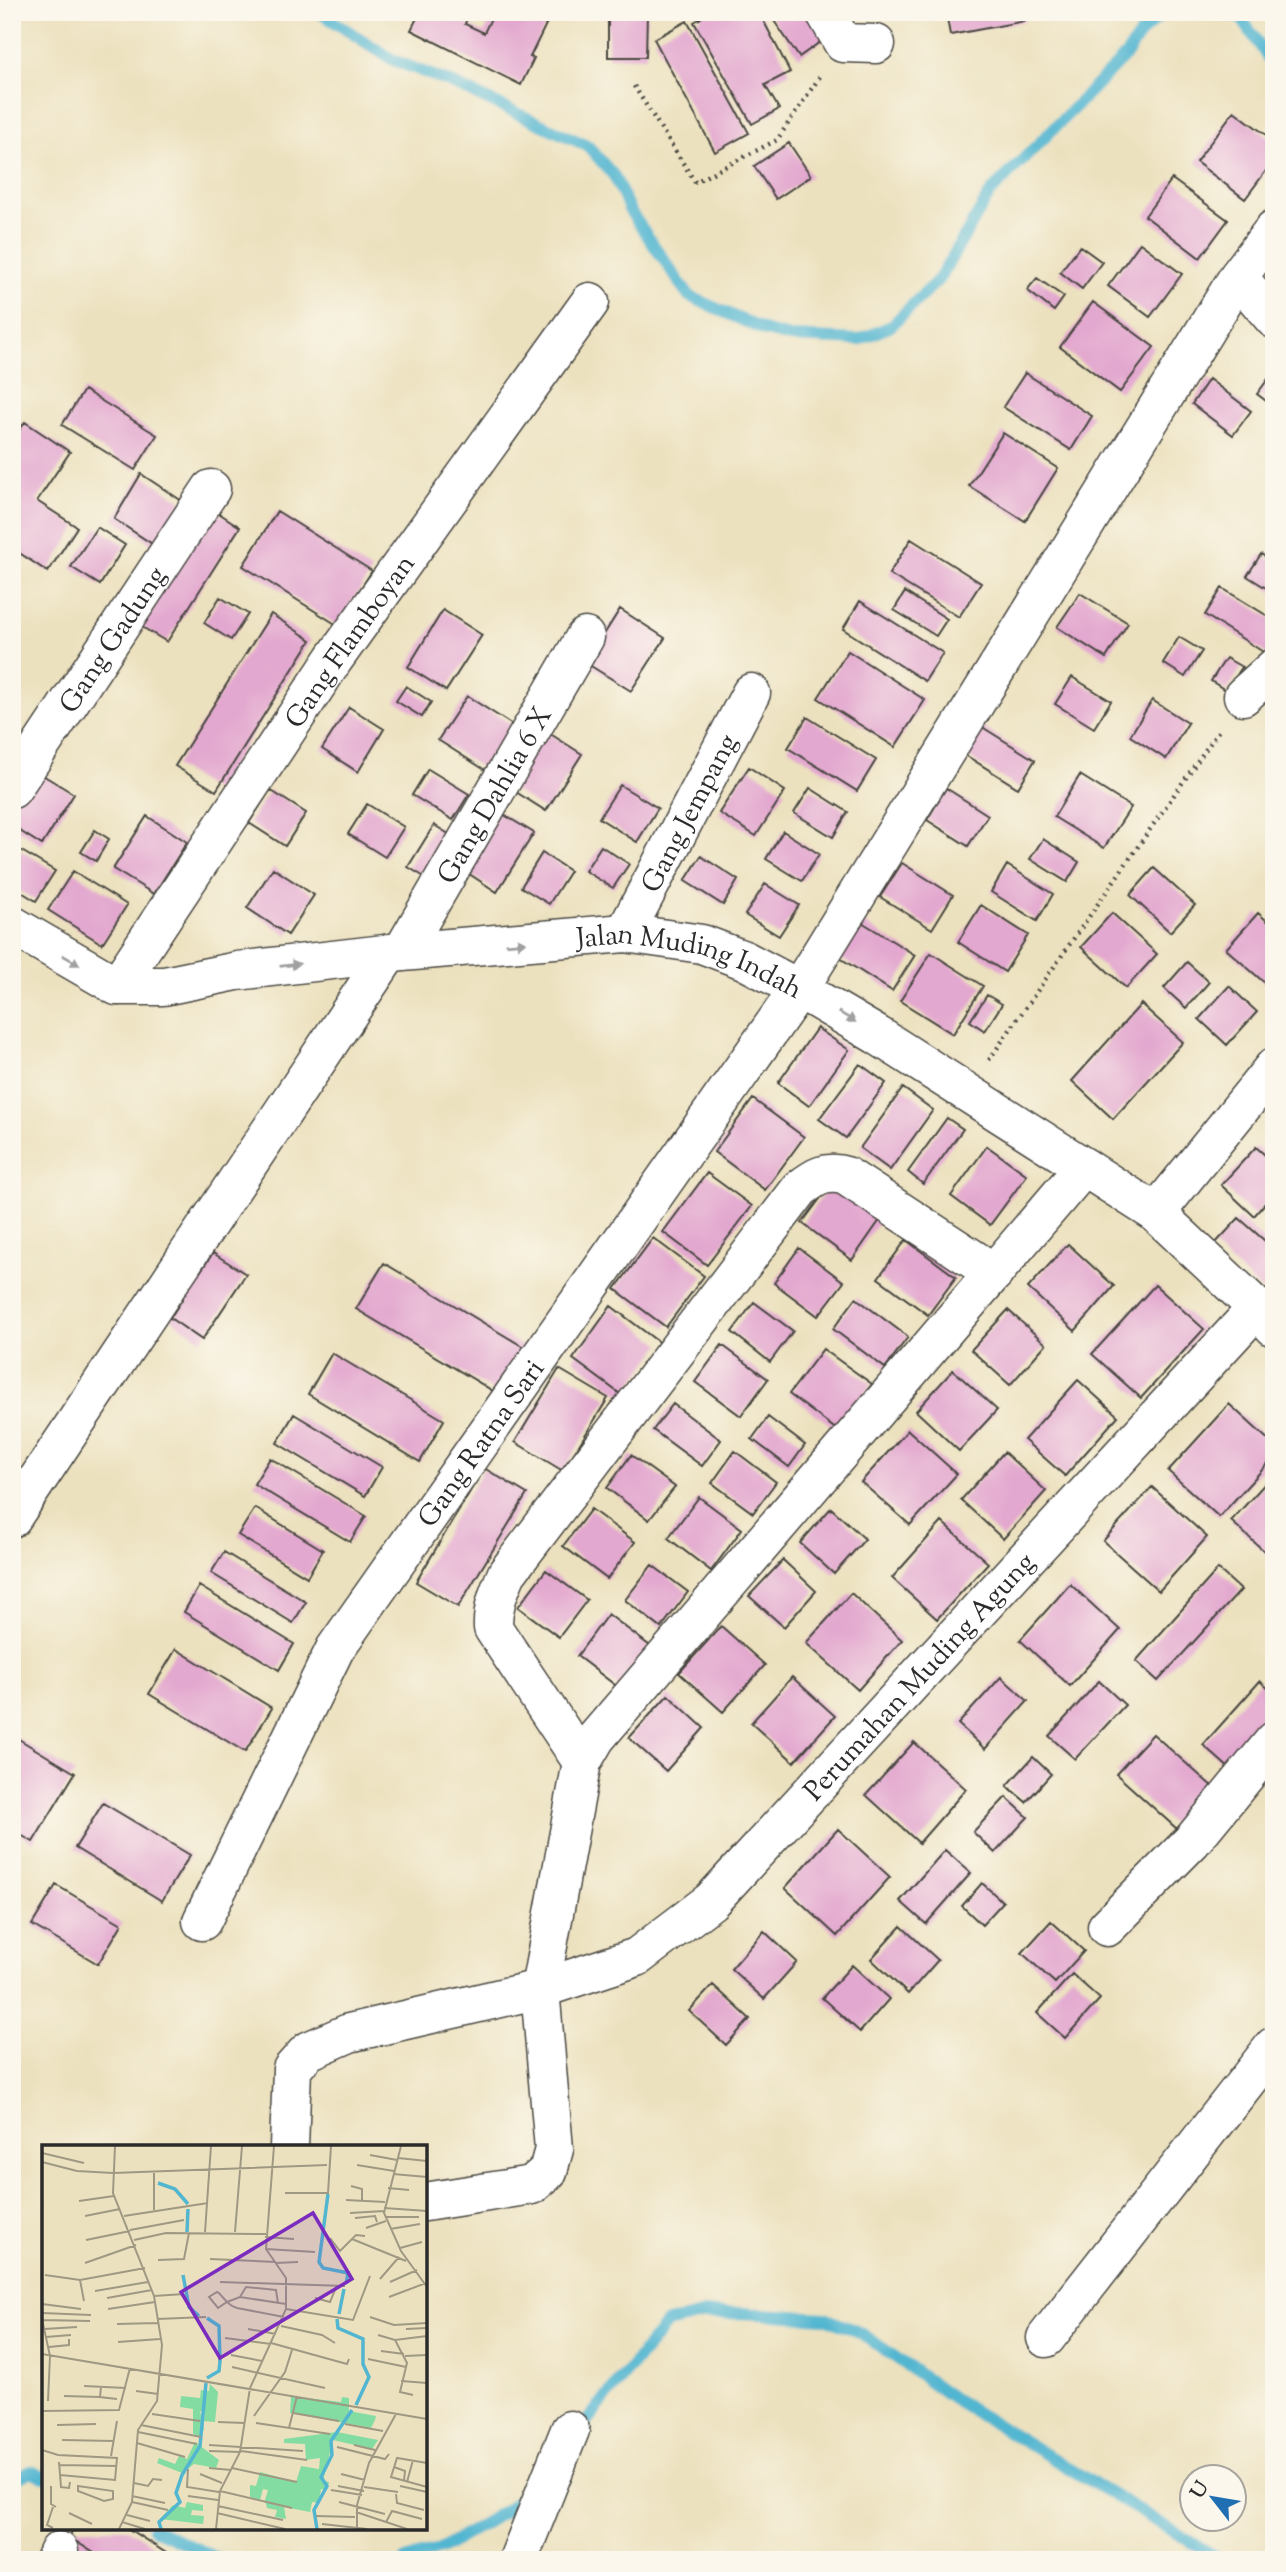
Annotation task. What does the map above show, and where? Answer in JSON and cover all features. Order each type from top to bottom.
[{"type":"street","name":"Gang Ratna Sari","points":[[202,1922],[335,1649],[799,989],[1238,277],[1274,229]]},
{"type":"street","points":[[1238,277],[1274,320]]},
{"type":"street","name":"Gang Flamboyan","points":[[117,986],[334,659],[590,302]]},
{"type":"street","name":"Gang Gadung","points":[[12,789],[211,489]]},
{"type":"street","name":"Gang Dahlia 6 X","points":[[12,1518],[396,953],[585,637]]},
{"type":"street","points":[[1243,696],[1274,668]]},
{"type":"street","name":"Gang Jempang","points":[[625,933],[751,693]]},
{"type":"street","points":[[12,925],[117,986]]},
{"type":"street","name":"Jalan Muding Indah","points":[[117,986],[164,986],[237,971],[396,953],[625,933],[702,944],[744,960],[799,989],[1156,1213],[1266,1317]]},
{"type":"street","points":[[1156,1213],[1274,1067]]},
{"type":"street","points":[[427,2202],[532,2185],[548,2171],[554,2149],[540,1989],[582,1762],[596,1738],[1084,1167]]},
{"type":"street","points":[[582,1762],[493,1628],[492,1615],[498,1593],[507,1573],[800,1189],[814,1177],[831,1172],[846,1176],[994,1273]]},
{"type":"street","name":"Perumahan Muding Agung","points":[[289,2145],[292,2069],[308,2050],[349,2033],[540,1989],[637,1957],[710,1901],[1266,1317]]},
{"type":"street","points":[[1107,1927],[1192,1841],[1274,1741]]},
{"type":"street","points":[[1046,2338],[1274,2046]]},
{"type":"street","points":[[518,2560],[570,2430]]},
{"type":"path","points":[[634,86],[695,182],[777,141],[848,33]]},
{"type":"path","points":[[967,1093],[1243,696]]},
{"type":"building","points":[[420,12],[469,12],[465,24],[484,33],[494,12],[552,12],[530,57],[534,58],[521,85],[411,30]]},
{"type":"building","points":[[608,12],[647,12],[646,57],[608,57]]},
{"type":"building","points":[[700,12],[759,12],[790,72],[765,85],[779,109],[752,124],[694,22],[701,18]]},
{"type":"building","points":[[768,12],[821,12],[834,32],[799,57]]},
{"type":"building","points":[[946,12],[1024,12],[1025,21],[950,35]]},
{"type":"building","points":[[687,21],[749,133],[715,152],[654,39]]},
{"type":"building","points":[[1234,111],[1274,141],[1274,160],[1245,199],[1196,162]]},
{"type":"building","points":[[789,143],[811,176],[776,199],[754,166]]},
{"type":"building","points":[[1172,179],[1228,220],[1200,258],[1145,216]]},
{"type":"building","points":[[1140,243],[1182,274],[1150,317],[1108,286]]},
{"type":"building","points":[[1080,246],[1102,262],[1082,289],[1060,272]]},
{"type":"building","points":[[1037,278],[1064,297],[1054,311],[1027,290]]},
{"type":"building","points":[[1093,302],[1154,347],[1120,392],[1060,347]]},
{"type":"building","points":[[1274,371],[1274,407],[1257,394]]},
{"type":"building","points":[[1025,373],[1092,416],[1071,450],[1003,407]]},
{"type":"building","points":[[1209,379],[1251,411],[1233,435],[1192,404]]},
{"type":"building","points":[[84,390],[157,435],[135,470],[62,425]]},
{"type":"building","points":[[25,422],[70,452],[37,501],[77,527],[48,572],[12,548],[12,441]]},
{"type":"building","points":[[1003,433],[1058,468],[1025,521],[969,486]]},
{"type":"building","points":[[141,474],[182,501],[154,545],[114,519]]},
{"type":"building","points":[[211,508],[240,527],[167,642],[137,624]]},
{"type":"building","points":[[277,511],[372,571],[337,625],[243,566]]},
{"type":"building","points":[[97,527],[125,545],[100,585],[71,567]]},
{"type":"building","points":[[911,539],[981,583],[959,617],[889,574]]},
{"type":"building","points":[[1261,554],[1274,562],[1274,593],[1247,576]]},
{"type":"building","points":[[1222,588],[1274,620],[1274,646],[1268,655],[1205,615]]},
{"type":"building","points":[[905,592],[947,619],[936,636],[894,610]]},
{"type":"building","points":[[1080,593],[1128,623],[1106,658],[1057,627]]},
{"type":"building","points":[[220,597],[248,614],[231,640],[204,623]]},
{"type":"building","points":[[860,601],[943,653],[925,681],[843,629]]},
{"type":"building","points":[[620,609],[665,638],[631,691],[586,663]]},
{"type":"building","points":[[443,610],[482,635],[446,691],[408,667]]},
{"type":"building","points":[[271,614],[311,640],[216,791],[175,766]]},
{"type":"building","points":[[1179,637],[1202,651],[1185,677],[1163,663]]},
{"type":"building","points":[[848,651],[925,700],[895,747],[818,698]]},
{"type":"building","points":[[1226,658],[1242,667],[1227,691],[1211,681]]},
{"type":"building","points":[[1072,677],[1111,701],[1094,728],[1055,704]]},
{"type":"building","points":[[406,686],[431,702],[422,717],[396,701]]},
{"type":"building","points":[[467,696],[514,726],[485,770],[438,740]]},
{"type":"building","points":[[1152,700],[1188,723],[1166,759],[1130,736]]},
{"type":"building","points":[[349,707],[384,729],[358,772],[322,749]]},
{"type":"building","points":[[807,717],[876,760],[857,791],[788,748]]},
{"type":"building","points":[[979,725],[1035,760],[1018,788],[962,753]]},
{"type":"building","points":[[541,728],[582,754],[546,811],[505,785]]},
{"type":"building","points":[[749,767],[785,791],[756,836],[719,813]]},
{"type":"building","points":[[31,768],[74,794],[42,845],[12,826],[12,798]]},
{"type":"building","points":[[428,769],[469,794],[453,820],[412,795]]},
{"type":"building","points":[[1080,775],[1131,807],[1104,848],[1054,817]]},
{"type":"building","points":[[620,785],[658,808],[637,842],[599,818]]},
{"type":"building","points":[[810,788],[848,812],[833,837],[794,813]]},
{"type":"building","points":[[946,788],[988,815],[968,846],[927,820]]},
{"type":"building","points":[[270,790],[306,813],[285,846],[249,823]]},
{"type":"building","points":[[367,804],[404,827],[385,857],[348,834]]},
{"type":"building","points":[[496,810],[534,833],[497,892],[460,868]]},
{"type":"building","points":[[147,816],[187,842],[154,894],[113,869]]},
{"type":"building","points":[[434,825],[462,842],[436,884],[408,867]]},
{"type":"building","points":[[95,830],[109,839],[96,861],[81,852]]},
{"type":"building","points":[[783,831],[819,854],[802,881],[766,859]]},
{"type":"building","points":[[1043,839],[1079,862],[1067,882],[1030,859]]},
{"type":"building","points":[[601,846],[629,864],[613,888],[585,871]]},
{"type":"building","points":[[20,850],[55,871],[36,901],[12,886],[12,863]]},
{"type":"building","points":[[542,853],[570,871],[549,904],[521,887]]},
{"type":"building","points":[[701,856],[738,880],[723,905],[685,881]]},
{"type":"building","points":[[902,863],[953,895],[932,929],[880,897]]},
{"type":"building","points":[[1007,865],[1053,894],[1037,921],[991,892]]},
{"type":"building","points":[[273,868],[314,895],[288,935],[247,908]]},
{"type":"building","points":[[1154,868],[1195,905],[1170,932],[1130,895]]},
{"type":"building","points":[[73,871],[127,905],[102,944],[48,910]]},
{"type":"building","points":[[765,884],[799,905],[779,936],[745,915]]},
{"type":"building","points":[[981,905],[1028,935],[1005,972],[958,942]]},
{"type":"building","points":[[1112,913],[1157,954],[1126,988],[1081,947]]},
{"type":"building","points":[[1258,913],[1274,927],[1274,991],[1226,949]]},
{"type":"building","points":[[852,916],[915,955],[892,991],[829,951]]},
{"type":"building","points":[[931,953],[983,986],[953,1034],[900,1001]]},
{"type":"building","points":[[1187,962],[1209,982],[1186,1008],[1164,988]]},
{"type":"building","points":[[1229,986],[1257,1012],[1227,1045],[1199,1019]]},
{"type":"building","points":[[987,995],[1002,1004],[985,1031],[970,1021]]},
{"type":"building","points":[[1141,1004],[1183,1042],[1113,1119],[1072,1081]]},
{"type":"building","points":[[817,1028],[849,1050],[809,1106],[778,1083]]},
{"type":"building","points":[[860,1064],[886,1083],[846,1138],[819,1119]]},
{"type":"building","points":[[903,1088],[933,1110],[890,1170],[860,1148]]},
{"type":"building","points":[[753,1099],[804,1137],[765,1190],[714,1152]]},
{"type":"building","points":[[947,1118],[963,1129],[923,1184],[908,1172]]},
{"type":"building","points":[[987,1146],[1027,1175],[990,1225],[951,1196]]},
{"type":"building","points":[[1256,1147],[1274,1163],[1274,1193],[1254,1216],[1221,1185]]},
{"type":"building","points":[[707,1173],[752,1206],[707,1265],[663,1232]]},
{"type":"building","points":[[831,1184],[880,1220],[852,1260],[802,1223]]},
{"type":"building","points":[[1239,1218],[1274,1249],[1274,1295],[1270,1298],[1213,1246]]},
{"type":"building","points":[[653,1238],[704,1276],[666,1327],[615,1289]]},
{"type":"building","points":[[906,1240],[956,1277],[928,1315],[878,1278]]},
{"type":"building","points":[[1068,1244],[1114,1286],[1075,1331],[1028,1288]]},
{"type":"building","points":[[799,1248],[844,1282],[818,1316],[774,1283]]},
{"type":"building","points":[[213,1253],[246,1274],[202,1340],[170,1318],[183,1298],[178,1294],[195,1268],[200,1272]]},
{"type":"building","points":[[384,1263],[527,1349],[500,1395],[356,1309]]},
{"type":"building","points":[[1155,1285],[1204,1329],[1141,1398],[1092,1354]]},
{"type":"building","points":[[856,1298],[908,1337],[885,1368],[833,1329]]},
{"type":"building","points":[[754,1302],[793,1331],[770,1362],[732,1332]]},
{"type":"building","points":[[611,1306],[661,1344],[623,1396],[573,1359]]},
{"type":"building","points":[[1008,1310],[1046,1344],[1010,1385],[971,1350]]},
{"type":"building","points":[[722,1345],[768,1379],[741,1416],[695,1382]]},
{"type":"building","points":[[823,1349],[872,1384],[837,1430],[789,1394]]},
{"type":"building","points":[[332,1353],[444,1420],[420,1462],[308,1394]]},
{"type":"building","points":[[559,1369],[608,1398],[563,1471],[515,1442]]},
{"type":"building","points":[[953,1370],[997,1410],[959,1451],[916,1411]]},
{"type":"building","points":[[1078,1380],[1118,1416],[1065,1476],[1024,1440]]},
{"type":"building","points":[[673,1404],[721,1440],[702,1466],[653,1430]]},
{"type":"building","points":[[1229,1404],[1274,1445],[1274,1457],[1219,1517],[1168,1471]]},
{"type":"building","points":[[294,1414],[382,1467],[365,1496],[277,1443]]},
{"type":"building","points":[[768,1417],[805,1445],[789,1467],[752,1439]]},
{"type":"building","points":[[908,1430],[957,1474],[910,1525],[861,1482]]},
{"type":"building","points":[[735,1451],[776,1482],[753,1513],[712,1483]]},
{"type":"building","points":[[1004,1452],[1046,1491],[1003,1539],[961,1500]]},
{"type":"building","points":[[631,1455],[675,1487],[649,1520],[607,1488]]},
{"type":"building","points":[[270,1458],[366,1516],[350,1542],[254,1484]]},
{"type":"building","points":[[484,1468],[527,1494],[458,1607],[416,1582]]},
{"type":"building","points":[[1270,1478],[1274,1482],[1274,1560],[1231,1521]]},
{"type":"building","points":[[1152,1487],[1207,1537],[1159,1591],[1103,1541]]},
{"type":"building","points":[[699,1497],[742,1529],[711,1571],[668,1538]]},
{"type":"building","points":[[255,1508],[323,1550],[307,1577],[238,1535]]},
{"type":"building","points":[[831,1508],[865,1539],[834,1574],[800,1543]]},
{"type":"building","points":[[591,1509],[635,1542],[607,1579],[563,1546]]},
{"type":"building","points":[[942,1522],[988,1563],[937,1619],[892,1578]]},
{"type":"building","points":[[224,1552],[306,1602],[293,1623],[211,1573]]},
{"type":"building","points":[[783,1560],[816,1591],[784,1627],[749,1596]]},
{"type":"building","points":[[652,1565],[688,1592],[661,1628],[625,1600]]},
{"type":"building","points":[[1218,1569],[1241,1590],[1158,1681],[1136,1661]]},
{"type":"building","points":[[546,1570],[587,1600],[559,1637],[518,1607]]},
{"type":"building","points":[[1070,1584],[1120,1630],[1070,1686],[1020,1640]]},
{"type":"building","points":[[199,1586],[294,1644],[279,1670],[184,1612]]},
{"type":"building","points":[[851,1593],[902,1640],[858,1690],[806,1643]]},
{"type":"building","points":[[608,1614],[650,1646],[619,1688],[577,1656]]},
{"type":"building","points":[[721,1626],[765,1665],[723,1712],[679,1673]]},
{"type":"building","points":[[176,1649],[272,1708],[245,1752],[149,1694]]},
{"type":"building","points":[[792,1677],[835,1716],[794,1762],[751,1723]]},
{"type":"building","points":[[1001,1677],[1028,1701],[985,1749],[958,1724]]},
{"type":"building","points":[[1099,1681],[1125,1705],[1075,1759],[1049,1736]]},
{"type":"building","points":[[1260,1681],[1274,1694],[1274,1722],[1231,1770],[1203,1745]]},
{"type":"building","points":[[668,1695],[704,1728],[666,1771],[629,1738]]},
{"type":"building","points":[[1153,1734],[1214,1788],[1177,1829],[1116,1774]]},
{"type":"building","points":[[12,1735],[75,1773],[33,1842],[12,1830]]},
{"type":"building","points":[[914,1742],[966,1789],[919,1843],[866,1795]]},
{"type":"building","points":[[1033,1757],[1051,1774],[1026,1802],[1007,1786]]},
{"type":"building","points":[[1006,1797],[1028,1817],[995,1853],[973,1832]]},
{"type":"building","points":[[103,1803],[190,1855],[162,1901],[75,1848]]},
{"type":"building","points":[[838,1829],[890,1877],[837,1936],[785,1888]]},
{"type":"building","points":[[945,1850],[971,1873],[926,1924],[900,1901]]},
{"type":"building","points":[[982,1883],[1003,1902],[982,1925],[962,1906]]},
{"type":"building","points":[[56,1885],[122,1924],[98,1964],[32,1925]]},
{"type":"building","points":[[1051,1921],[1084,1951],[1055,1983],[1022,1953]]},
{"type":"building","points":[[901,1926],[938,1960],[908,1994],[871,1959]]},
{"type":"building","points":[[764,1931],[797,1962],[764,1999],[731,1969]]},
{"type":"building","points":[[852,1965],[889,1999],[860,2032],[822,1998]]},
{"type":"building","points":[[1072,1974],[1100,1999],[1065,2038],[1037,2013]]},
{"type":"building","points":[[713,1985],[750,2019],[726,2045],[689,2011]]},
{"type":"building","points":[[73,2530],[130,2530],[177,2560],[105,2560],[69,2537]]},
{"type":"waterway","points":[[319,12],[393,60],[449,82],[588,146],[614,176],[630,211],[689,296],[766,331],[790,337],[859,340],[891,326],[939,279],[991,192],[1127,54],[1144,30],[1167,12]]},
{"type":"waterway","points":[[1210,12],[1240,16],[1274,67]]},
{"type":"waterway","points":[[577,2433],[667,2323],[705,2314],[743,2313],[825,2318],[861,2333],[957,2401],[1221,2560]]},
{"type":"waterway","points":[[12,2481],[31,2471],[42,2476]]},
{"type":"waterway","points":[[406,2560],[443,2548],[509,2508],[534,2485]]},
{"type":"waterway","points":[[157,2530],[220,2560]]}]
